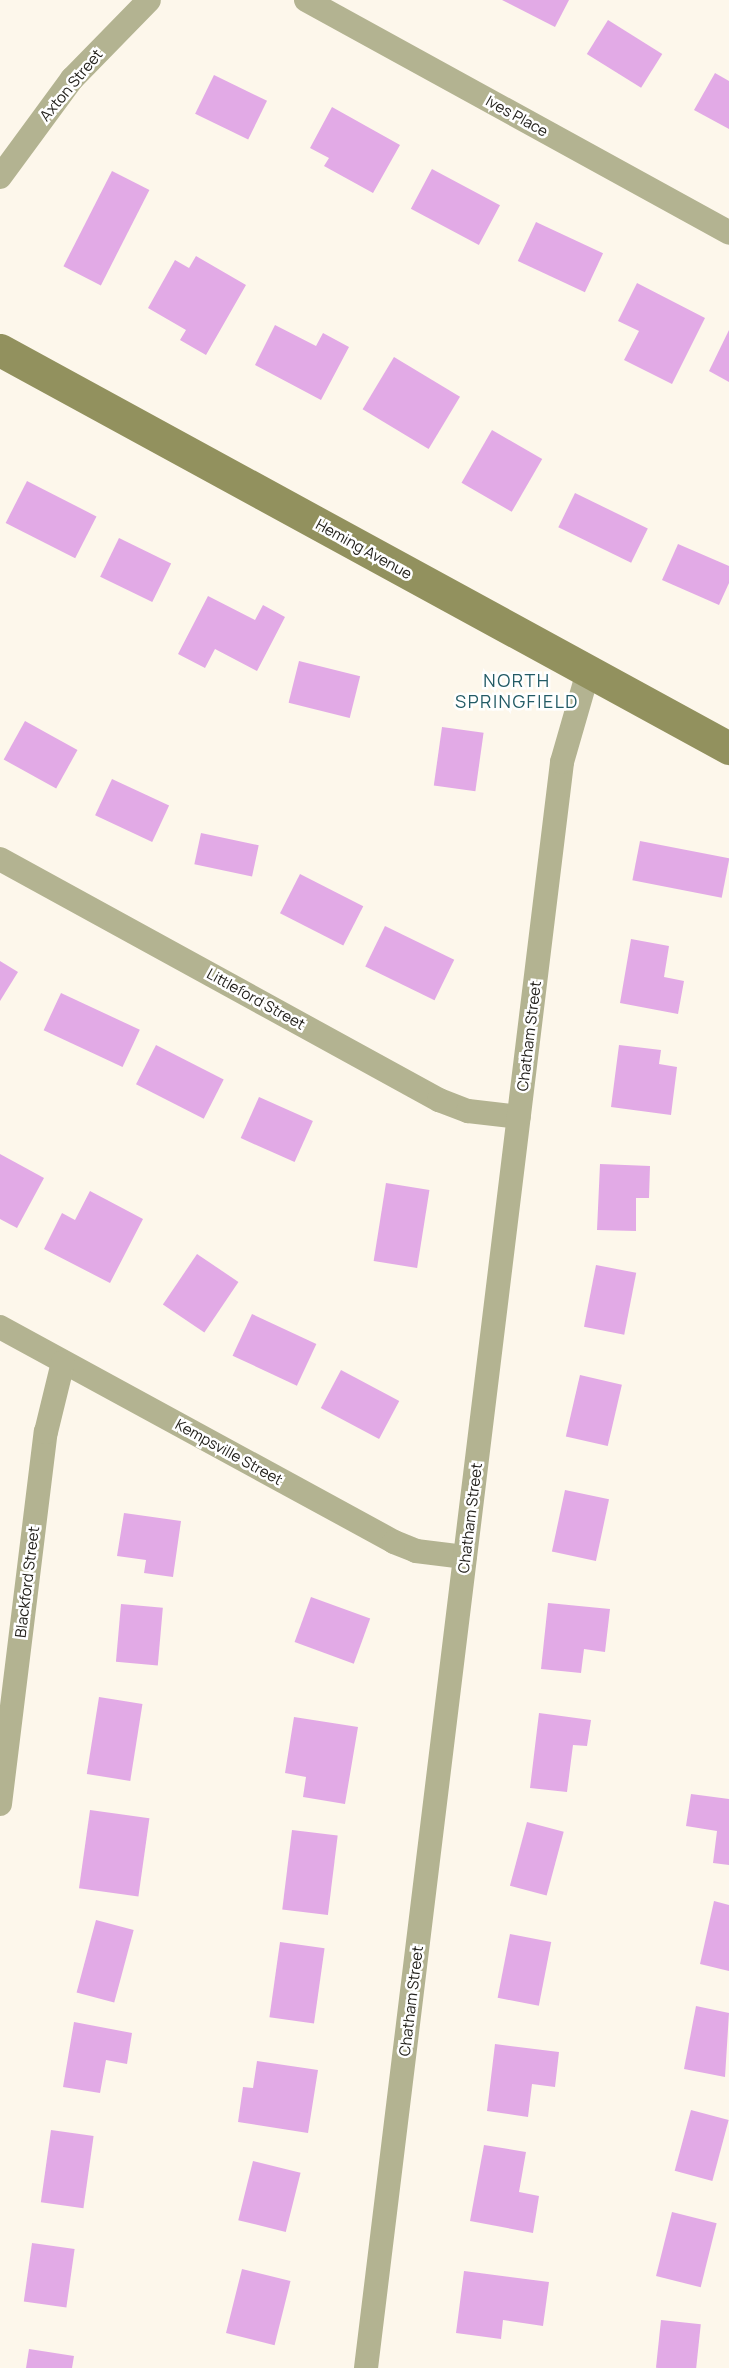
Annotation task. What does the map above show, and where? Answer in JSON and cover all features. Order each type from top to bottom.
[{"type":"street","name":"Axton Street","points":[[0,177],[72,79],[149,0]]},
{"type":"street","name":"Ives Place","points":[[306,0],[729,233]]},
{"type":"street","name":"Heming Avenue","points":[[0,350],[729,748]]},
{"type":"street","name":"Chatham Street","points":[[366,2368],[562,762],[588,672]]},
{"type":"street","name":"Littleford Street","points":[[0,859],[439,1100],[468,1111],[519,1117]]},
{"type":"street","name":"Kempsville Street","points":[[0,1328],[394,1542],[417,1551],[465,1557]]},
{"type":"street","name":"Blackford Street","points":[[0,1804],[46,1432],[63,1362]]},
{"type":"building","points":[[502,0],[569,0],[555,27]]},
{"type":"building","points":[[608,20],[662,54],[641,88],[587,54]]},
{"type":"building","points":[[715,73],[729,81],[729,129],[694,110]]},
{"type":"building","points":[[214,75],[267,101],[248,140],[195,114]]},
{"type":"building","points":[[332,107],[400,145],[373,193],[324,166],[329,158],[310,148]]},
{"type":"building","points":[[432,169],[500,205],[479,245],[411,209]]},
{"type":"building","points":[[112,171],[149,190],[101,285],[63,266]]},
{"type":"building","points":[[536,222],[603,253],[585,292],[518,261]]},
{"type":"building","points":[[196,256],[246,285],[206,355],[180,340],[186,330],[148,308],[175,260],[189,268]]},
{"type":"building","points":[[637,283],[705,318],[672,384],[624,360],[639,331],[618,321]]},
{"type":"building","points":[[275,325],[316,346],[323,333],[349,347],[321,400],[255,365]]},
{"type":"building","points":[[729,330],[729,382],[709,371]]},
{"type":"building","points":[[394,357],[460,397],[429,449],[363,409]]},
{"type":"building","points":[[492,430],[542,459],[512,512],[462,483]]},
{"type":"building","points":[[27,481],[96,516],[75,558],[6,523]]},
{"type":"building","points":[[575,493],[648,529],[631,563],[558,527]]},
{"type":"building","points":[[119,538],[171,563],[152,602],[100,577]]},
{"type":"building","points":[[678,544],[729,566],[729,583],[719,605],[662,580]]},
{"type":"building","points":[[208,596],[255,620],[263,605],[285,617],[257,671],[215,649],[205,668],[178,654]]},
{"type":"building","points":[[299,661],[360,676],[350,718],[289,703]]},
{"type":"building","points":[[25,721],[77,750],[56,789],[4,759]]},
{"type":"building","points":[[442,727],[484,733],[475,791],[434,785]]},
{"type":"building","points":[[112,779],[169,806],[152,842],[95,815]]},
{"type":"building","points":[[201,833],[259,845],[252,877],[194,864]]},
{"type":"building","points":[[640,841],[729,858],[722,898],[632,880]]},
{"type":"building","points":[[300,874],[363,906],[343,945],[280,913]]},
{"type":"building","points":[[385,926],[454,960],[434,1000],[365,966]]},
{"type":"building","points":[[631,939],[669,946],[664,977],[684,981],[678,1014],[620,1003]]},
{"type":"building","points":[[0,961],[18,972],[0,1001]]},
{"type":"building","points":[[61,993],[140,1030],[123,1067],[44,1030]]},
{"type":"building","points":[[156,1045],[224,1080],[204,1119],[136,1084]]},
{"type":"building","points":[[619,1045],[661,1050],[659,1064],[677,1067],[671,1115],[611,1107]]},
{"type":"building","points":[[259,1097],[313,1121],[295,1162],[241,1138]]},
{"type":"building","points":[[0,1154],[44,1178],[17,1228],[0,1219]]},
{"type":"building","points":[[600,1164],[650,1166],[649,1198],[636,1198],[636,1231],[597,1230]]},
{"type":"building","points":[[386,1183],[429,1190],[417,1268],[374,1261]]},
{"type":"building","points":[[90,1191],[143,1219],[110,1283],[44,1249],[62,1213],[75,1220]]},
{"type":"building","points":[[197,1254],[238,1282],[204,1333],[163,1305]]},
{"type":"building","points":[[596,1265],[636,1273],[624,1335],[584,1327]]},
{"type":"building","points":[[252,1314],[316,1344],[297,1386],[233,1356]]},
{"type":"building","points":[[341,1370],[399,1401],[379,1439],[321,1408]]},
{"type":"building","points":[[580,1375],[622,1385],[608,1446],[566,1436]]},
{"type":"building","points":[[565,1490],[609,1499],[596,1561],[552,1552]]},
{"type":"building","points":[[124,1513],[181,1521],[173,1577],[144,1573],[146,1560],[117,1556]]},
{"type":"building","points":[[311,1597],[370,1619],[354,1664],[295,1642]]},
{"type":"building","points":[[548,1603],[610,1609],[605,1652],[584,1649],[581,1673],[541,1669]]},
{"type":"building","points":[[121,1604],[163,1608],[158,1665],[116,1662]]},
{"type":"building","points":[[99,1697],[142,1704],[130,1781],[87,1774]]},
{"type":"building","points":[[539,1713],[591,1720],[587,1746],[573,1745],[567,1792],[530,1788]]},
{"type":"building","points":[[294,1717],[358,1727],[345,1804],[303,1797],[306,1777],[285,1773]]},
{"type":"building","points":[[691,1794],[729,1799],[729,1865],[713,1863],[717,1831],[686,1826]]},
{"type":"building","points":[[90,1810],[149,1818],[138,1897],[79,1888]]},
{"type":"building","points":[[527,1822],[564,1832],[547,1896],[510,1886]]},
{"type":"building","points":[[292,1830],[338,1836],[328,1915],[282,1909]]},
{"type":"building","points":[[714,1901],[729,1905],[729,1971],[700,1964]]},
{"type":"building","points":[[96,1920],[134,1930],[114,2003],[77,1992]]},
{"type":"building","points":[[510,1934],[551,1942],[539,2006],[498,1998]]},
{"type":"building","points":[[280,1942],[325,1948],[314,2024],[269,2017]]},
{"type":"building","points":[[696,2006],[729,2013],[725,2077],[684,2069]]},
{"type":"building","points":[[74,2022],[132,2033],[127,2064],[106,2060],[100,2093],[63,2087]]},
{"type":"building","points":[[495,2044],[559,2052],[555,2087],[532,2084],[528,2117],[487,2111]]},
{"type":"building","points":[[257,2061],[318,2070],[308,2133],[238,2122],[243,2087],[253,2088]]},
{"type":"building","points":[[691,2110],[729,2120],[712,2181],[675,2171]]},
{"type":"building","points":[[51,2130],[94,2136],[83,2208],[41,2202]]},
{"type":"building","points":[[484,2145],[526,2152],[519,2192],[539,2196],[533,2233],[470,2221]]},
{"type":"building","points":[[253,2161],[301,2173],[286,2232],[238,2220]]},
{"type":"building","points":[[672,2212],[717,2223],[701,2287],[656,2276]]},
{"type":"building","points":[[32,2243],[75,2249],[66,2307],[24,2301]]},
{"type":"building","points":[[242,2269],[291,2281],[275,2345],[226,2333]]},
{"type":"building","points":[[464,2271],[549,2282],[543,2326],[503,2320],[501,2339],[456,2333]]},
{"type":"building","points":[[661,2320],[701,2324],[696,2368],[656,2368]]},
{"type":"building","points":[[29,2349],[74,2356],[72,2368],[26,2368]]},
{"type":"district","name":"NORTH SPRINGFIELD","points":[[517,691]]}]
